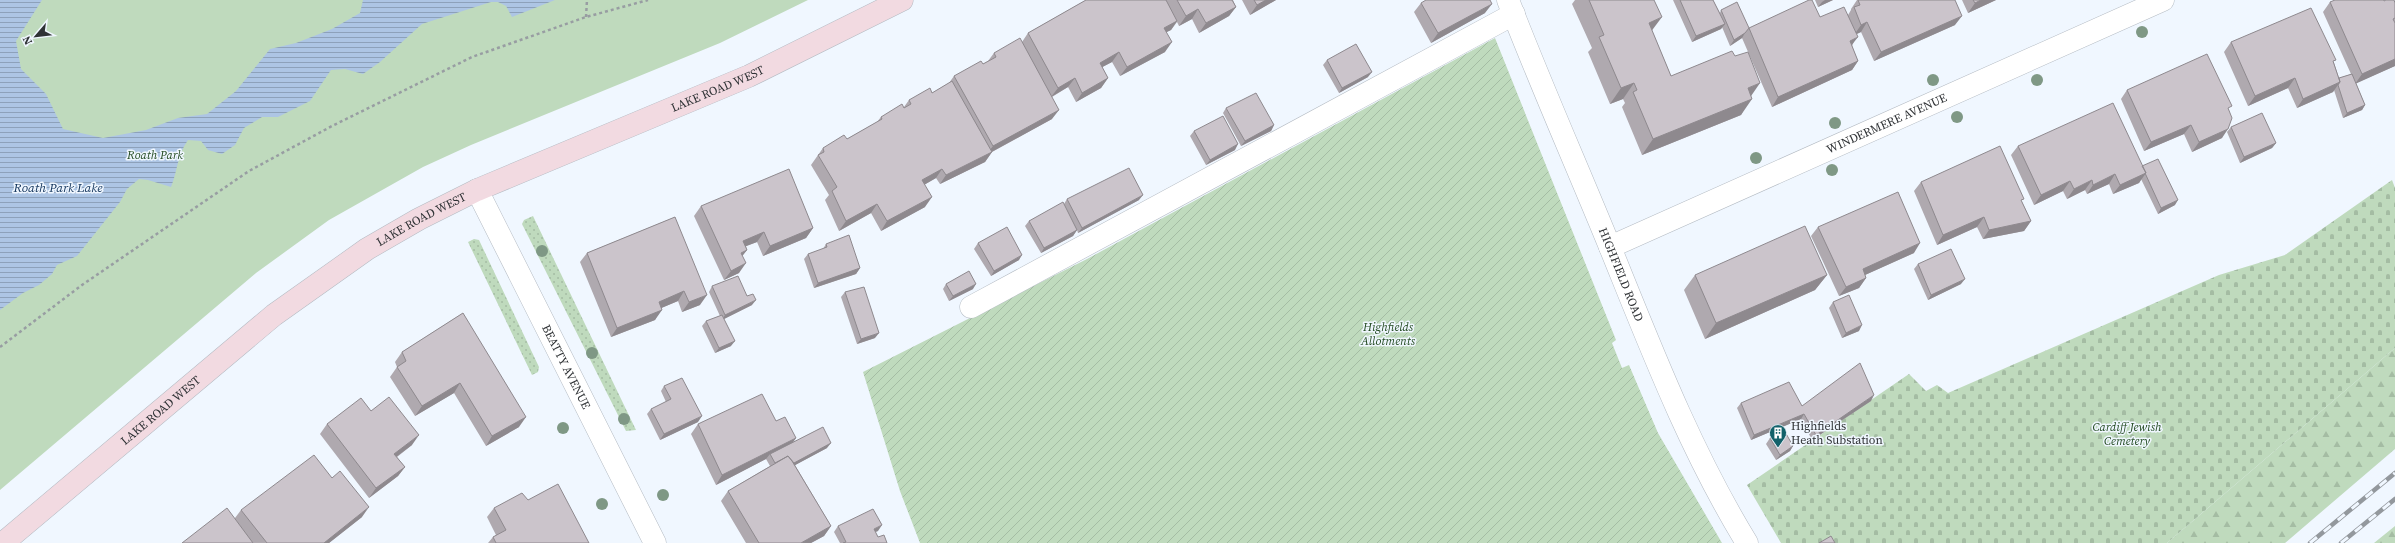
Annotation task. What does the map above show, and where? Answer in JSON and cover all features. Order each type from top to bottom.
[{"type":"street","name":"LAKE ROAD WEST","points":[[13,540],[176,396],[274,315],[321,280],[392,234],[477,190],[749,76],[902,0]]},
{"type":"street","name":"WINDERMERE AVENUE","points":[[1610,247],[2163,0]]},
{"type":"street","name":"HIGHFIELD ROAD","points":[[1511,7],[1647,340],[1701,461],[1717,493],[1747,543]]},
{"type":"street","points":[[971,307],[1511,7]]},
{"type":"street","name":"BEATTY AVENUE","points":[[477,190],[655,543]]},
{"type":"path","points":[[586,17],[587,0]]},
{"type":"path","points":[[0,347],[82,285],[250,171],[332,126],[472,57],[586,17],[648,0]]},
{"type":"green space","name":"Roath Park","points":[[0,0],[808,0],[720,43],[471,145],[423,167],[329,220],[256,273],[0,490]]},
{"type":"green space","name":"Highfields Allotments","points":[[1495,38],[1616,340],[1612,343],[1622,368],[1629,365],[1658,433],[1722,543],[920,543],[900,491],[863,372],[1087,259]]},
{"type":"green space","name":"Cardiff Jewish Cemetery","points":[[2392,180],[2395,188],[2395,348],[2167,543],[1781,543],[1747,485],[1909,374],[1926,391],[1937,385],[1948,393],[2219,275],[2285,255]]},
{"type":"green space","points":[[533,216],[636,430],[626,431],[522,224],[524,220]]},
{"type":"green space","points":[[474,239],[479,240],[539,367],[538,372],[532,375],[468,242]]},
{"type":"green space","points":[[2395,348],[2395,449],[2285,543],[2167,543]]},
{"type":"green space","points":[[2395,526],[2395,543],[2374,543]]},
{"type":"water","name":"Roath Park Lake","points":[[0,0],[42,0],[16,41],[21,69],[46,94],[63,129],[103,138],[146,130],[178,118],[207,114],[236,91],[270,49],[296,43],[332,29],[360,13],[363,0],[555,0],[512,17],[506,6],[498,2],[491,2],[422,24],[380,62],[363,74],[345,69],[331,70],[310,101],[278,117],[262,117],[244,128],[235,145],[222,154],[208,150],[201,141],[188,140],[182,151],[171,187],[148,180],[139,179],[127,189],[120,202],[77,256],[57,265],[52,274],[39,285],[23,293],[0,310]]},
{"type":"building","points":[[1086,0],[1166,0],[1177,21],[1164,28],[1172,42],[1127,67],[1119,52],[1100,63],[1108,78],[1082,93],[1075,78],[1058,88],[1028,33]]},
{"type":"building","points":[[1177,0],[1232,0],[1236,7],[1206,23],[1198,9],[1186,16]]},
{"type":"building","points":[[1254,0],[1266,0],[1257,5]]},
{"type":"building","points":[[1426,0],[1490,0],[1492,4],[1438,33],[1421,3]]},
{"type":"building","points":[[1589,0],[1654,0],[1662,17],[1649,23],[1671,76],[1732,51],[1735,56],[1748,52],[1760,83],[1748,88],[1752,99],[1653,139],[1633,92],[1637,90],[1634,83],[1621,88],[1599,37],[1604,35]]},
{"type":"building","points":[[1680,0],[1713,0],[1725,24],[1696,36]]},
{"type":"building","points":[[1809,0],[1812,0],[1820,17],[1844,7],[1858,37],[1850,41],[1858,61],[1778,97],[1749,28]]},
{"type":"building","points":[[1858,0],[1955,0],[1962,16],[1881,52],[1867,22],[1861,25],[1854,7],[1860,5]]},
{"type":"building","points":[[1973,0],[1981,0],[1975,3]]},
{"type":"building","points":[[2335,0],[2394,0],[2395,18],[2393,19],[2395,23],[2395,59],[2362,74],[2330,2]]},
{"type":"building","points":[[1737,2],[1749,28],[1745,33],[1734,40],[1721,10]]},
{"type":"building","points":[[2311,8],[2336,60],[2333,61],[2340,82],[2303,99],[2295,78],[2255,96],[2231,42]]},
{"type":"building","points":[[1020,38],[1059,110],[993,146],[954,76],[981,61],[983,64],[996,57],[994,53]]},
{"type":"building","points":[[1356,44],[1372,72],[1342,88],[1327,60]]},
{"type":"building","points":[[2207,54],[2232,106],[2228,108],[2232,118],[2228,129],[2199,142],[2191,125],[2151,142],[2127,90]]},
{"type":"building","points":[[2352,74],[2365,105],[2347,113],[2338,85],[2340,82],[2339,78]]},
{"type":"building","points":[[952,81],[992,152],[946,175],[942,169],[922,180],[932,197],[887,221],[877,204],[846,221],[832,191],[837,187],[818,155],[824,152],[823,148],[844,135],[847,139],[882,119],[881,117],[902,104],[904,108],[911,104],[909,100],[930,88],[932,93]]},
{"type":"building","points":[[1256,93],[1274,125],[1245,141],[1226,108]]},
{"type":"building","points":[[2113,103],[2146,173],[2120,185],[2115,174],[2093,185],[2092,180],[2074,189],[2070,181],[2041,195],[2018,146]]},
{"type":"building","points":[[2262,113],[2276,143],[2244,157],[2231,127]]},
{"type":"building","points":[[1223,116],[1238,144],[1210,160],[1194,131]]},
{"type":"building","points":[[2000,146],[2024,199],[2021,200],[2031,221],[1989,230],[1984,217],[1943,235],[1921,182]]},
{"type":"building","points":[[2158,159],[2178,200],[2161,208],[2142,166]]},
{"type":"building","points":[[1129,168],[1143,195],[1082,228],[1067,199]]},
{"type":"building","points":[[789,169],[813,228],[770,246],[764,232],[743,241],[747,250],[741,253],[746,263],[731,271],[701,206]]},
{"type":"building","points":[[1898,192],[1920,243],[1863,269],[1866,278],[1846,287],[1818,227]]},
{"type":"building","points":[[1063,202],[1077,230],[1044,248],[1029,221]]},
{"type":"building","points":[[675,217],[707,295],[689,302],[684,291],[659,302],[662,310],[617,328],[587,253]]},
{"type":"building","points":[[1805,226],[1827,275],[1716,323],[1695,275]]},
{"type":"building","points":[[1007,227],[1022,255],[994,271],[978,243]]},
{"type":"building","points":[[849,235],[860,268],[818,283],[808,254],[827,247],[826,244]]},
{"type":"building","points":[[1951,249],[1965,279],[1931,295],[1918,264]]},
{"type":"building","points":[[969,271],[976,284],[953,296],[946,284]]},
{"type":"building","points":[[738,276],[747,296],[753,294],[756,300],[725,315],[712,286]]},
{"type":"building","points":[[864,287],[879,333],[861,339],[845,292]]},
{"type":"building","points":[[1849,295],[1862,325],[1846,333],[1833,302]]},
{"type":"building","points":[[463,313],[526,417],[492,436],[460,383],[422,406],[397,367],[406,361],[402,352]]},
{"type":"building","points":[[722,315],[735,341],[719,348],[706,321]]},
{"type":"building","points":[[1860,363],[1874,395],[1816,435],[1804,414],[1754,435],[1741,403],[1789,382],[1802,406]]},
{"type":"building","points":[[682,378],[702,416],[664,434],[651,409],[671,399],[664,386]]},
{"type":"building","points":[[762,394],[776,421],[785,417],[796,438],[722,475],[698,424]]},
{"type":"building","points":[[389,397],[419,435],[394,454],[405,467],[376,488],[327,424],[361,398],[371,411]]},
{"type":"building","points":[[823,427],[831,443],[794,463],[788,456],[775,463],[770,454]]},
{"type":"building","points":[[1784,430],[1793,446],[1780,455],[1770,438]]},
{"type":"building","points":[[314,455],[332,478],[340,471],[369,507],[324,543],[267,543],[241,510]]},
{"type":"building","points":[[788,456],[831,526],[801,543],[759,543],[728,491]]},
{"type":"building","points":[[558,484],[589,543],[496,543],[493,537],[506,530],[494,508],[522,493],[528,500]]},
{"type":"building","points":[[227,508],[253,543],[182,543]]},
{"type":"building","points":[[873,509],[882,525],[874,529],[878,537],[884,535],[887,543],[843,543],[846,542],[838,526]]},
{"type":"building","points":[[1831,536],[1835,543],[1819,543]]},
{"type":"railway","points":[[2310,543],[2395,473]]},
{"type":"railway","points":[[2341,543],[2395,499]]},
{"type":"place","name":"Highfields Heath Substation","points":[[1778,448]]}]
